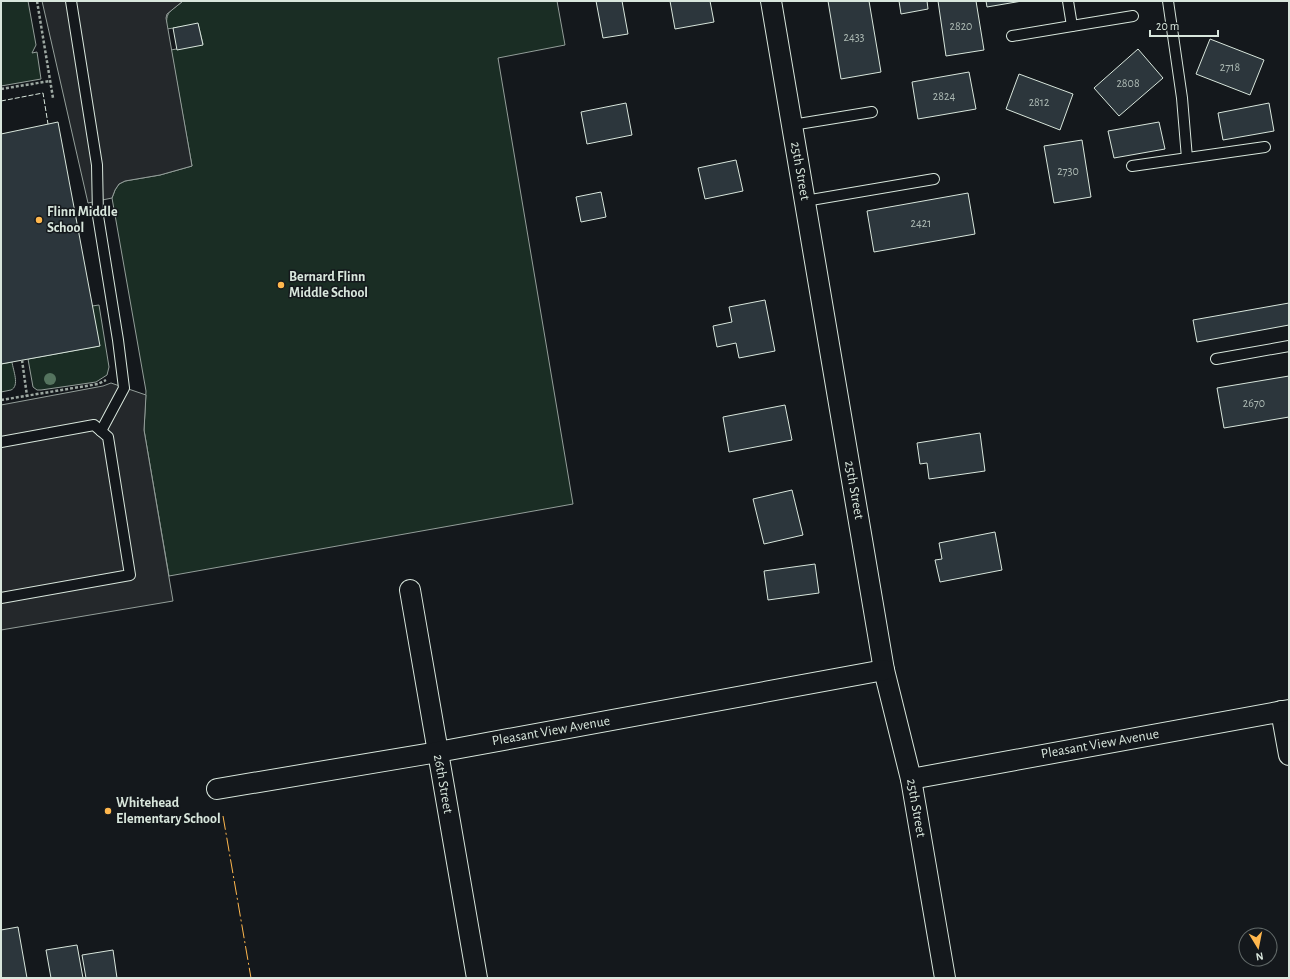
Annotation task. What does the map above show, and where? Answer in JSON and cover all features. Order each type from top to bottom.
[{"type":"street","name":"25th Street","points":[[771,1],[884,670],[911,779],[945,978]]},
{"type":"street","name":"26th Street","points":[[410,590],[477,978]]},
{"type":"street","name":"Pleasant View Avenue","points":[[217,789],[438,752],[884,670]]},
{"type":"street","name":"Pleasant View Avenue","points":[[911,779],[1285,710]]},
{"type":"street","points":[[1285,710],[1289,755]]},
{"type":"lane","points":[[71,1],[97,165],[98,216],[118,340],[124,388],[101,431]]},
{"type":"lane","points":[[1068,1],[1072,26]]},
{"type":"lane","points":[[1168,1],[1182,98],[1187,158]]},
{"type":"lane","points":[[1012,36],[1133,16]]},
{"type":"lane","points":[[792,125],[872,112]]},
{"type":"lane","points":[[1132,166],[1265,146]]},
{"type":"lane","points":[[805,202],[934,179]]},
{"type":"lane","points":[[1216,359],[1289,346]]},
{"type":"lane","points":[[1,442],[94,425],[108,438],[130,575],[1,598]]},
{"type":"path","points":[[37,1],[53,98]]},
{"type":"path","points":[[1,89],[50,81]]},
{"type":"path","points":[[22,360],[26,396]]},
{"type":"path","points":[[1,400],[98,384]]},
{"type":"green space","points":[[1,1],[28,1],[36,45],[32,53],[37,52],[41,79],[1,86]]},
{"type":"green space","name":"Bernard Flinn Middle School","points":[[183,1],[557,1],[565,45],[498,58],[573,504],[169,576],[144,430],[146,391],[112,198],[119,184],[125,181],[160,175],[192,166],[171,50],[203,44],[198,24],[167,29],[169,12]]},
{"type":"green space","points":[[99,305],[109,367],[107,375],[96,382],[41,390],[37,390],[33,387],[28,359],[99,346],[92,306]]},
{"type":"green space","points":[[12,362],[16,381],[14,388],[1,392],[1,364]]},
{"type":"shaded area","points":[[42,1],[183,1],[167,14],[166,18],[192,166],[160,175],[125,181],[119,184],[112,198],[88,203]]},
{"type":"shaded area","points":[[111,383],[146,395],[144,430],[173,601],[1,630],[1,405],[103,386]]},
{"type":"building","points":[[596,1],[622,1],[628,34],[603,38]]},
{"type":"building","points":[[670,1],[710,1],[714,22],[675,29]]},
{"type":"building","points":[[828,1],[869,1],[881,72],[841,79]]},
{"type":"building","points":[[899,1],[927,1],[928,9],[901,14]]},
{"type":"building","points":[[938,1],[976,1],[984,50],[946,56]]},
{"type":"building","points":[[986,1],[1022,1],[987,7]]},
{"type":"building","points":[[198,23],[203,45],[177,50],[173,28]]},
{"type":"building","points":[[1210,39],[1264,60],[1250,95],[1196,74]]},
{"type":"building","points":[[1138,49],[1163,78],[1119,116],[1094,88]]},
{"type":"building","points":[[969,72],[976,109],[918,119],[912,82]]},
{"type":"building","points":[[1019,74],[1073,94],[1060,130],[1006,109]]},
{"type":"building","points":[[626,103],[632,135],[587,144],[581,112]]},
{"type":"building","points":[[1269,103],[1274,131],[1223,140],[1218,113]]},
{"type":"building","name":"Flinn Middle School","points":[[58,122],[100,346],[1,364],[1,134]]},
{"type":"building","points":[[1159,122],[1165,149],[1114,158],[1108,131]]},
{"type":"building","points":[[1082,140],[1091,197],[1054,203],[1044,146]]},
{"type":"building","points":[[736,160],[743,191],[705,199],[698,168]]},
{"type":"building","points":[[601,192],[606,217],[581,222],[576,197]]},
{"type":"building","points":[[968,193],[975,234],[874,252],[867,211]]},
{"type":"building","points":[[765,300],[775,351],[739,358],[736,343],[717,347],[713,326],[732,322],[729,307]]},
{"type":"building","points":[[1289,303],[1289,325],[1197,342],[1193,320]]},
{"type":"building","points":[[1289,376],[1289,417],[1224,428],[1217,388]]},
{"type":"building","points":[[785,405],[792,440],[729,452],[723,417]]},
{"type":"building","points":[[980,433],[985,471],[929,479],[927,463],[920,464],[917,443]]},
{"type":"building","points":[[792,490],[803,535],[764,544],[753,499]]},
{"type":"building","points":[[995,532],[1002,570],[940,582],[935,560],[942,559],[939,543]]},
{"type":"building","points":[[815,564],[819,593],[768,600],[764,571]]},
{"type":"building","points":[[18,927],[27,978],[1,978],[1,930]]},
{"type":"building","points":[[77,945],[83,978],[51,978],[46,950]]},
{"type":"building","points":[[113,950],[117,978],[86,978],[82,955]]},
{"type":"fence","points":[[1,101],[43,93],[48,124]]},
{"type":"power","points":[[223,816],[251,978]]},
{"type":"place","name":"Flinn Middle School","points":[[39,220]]},
{"type":"place","name":"Bernard Flinn Middle School","points":[[281,285]]},
{"type":"place","name":"Whitehead Elementary School","points":[[108,811]]}]
